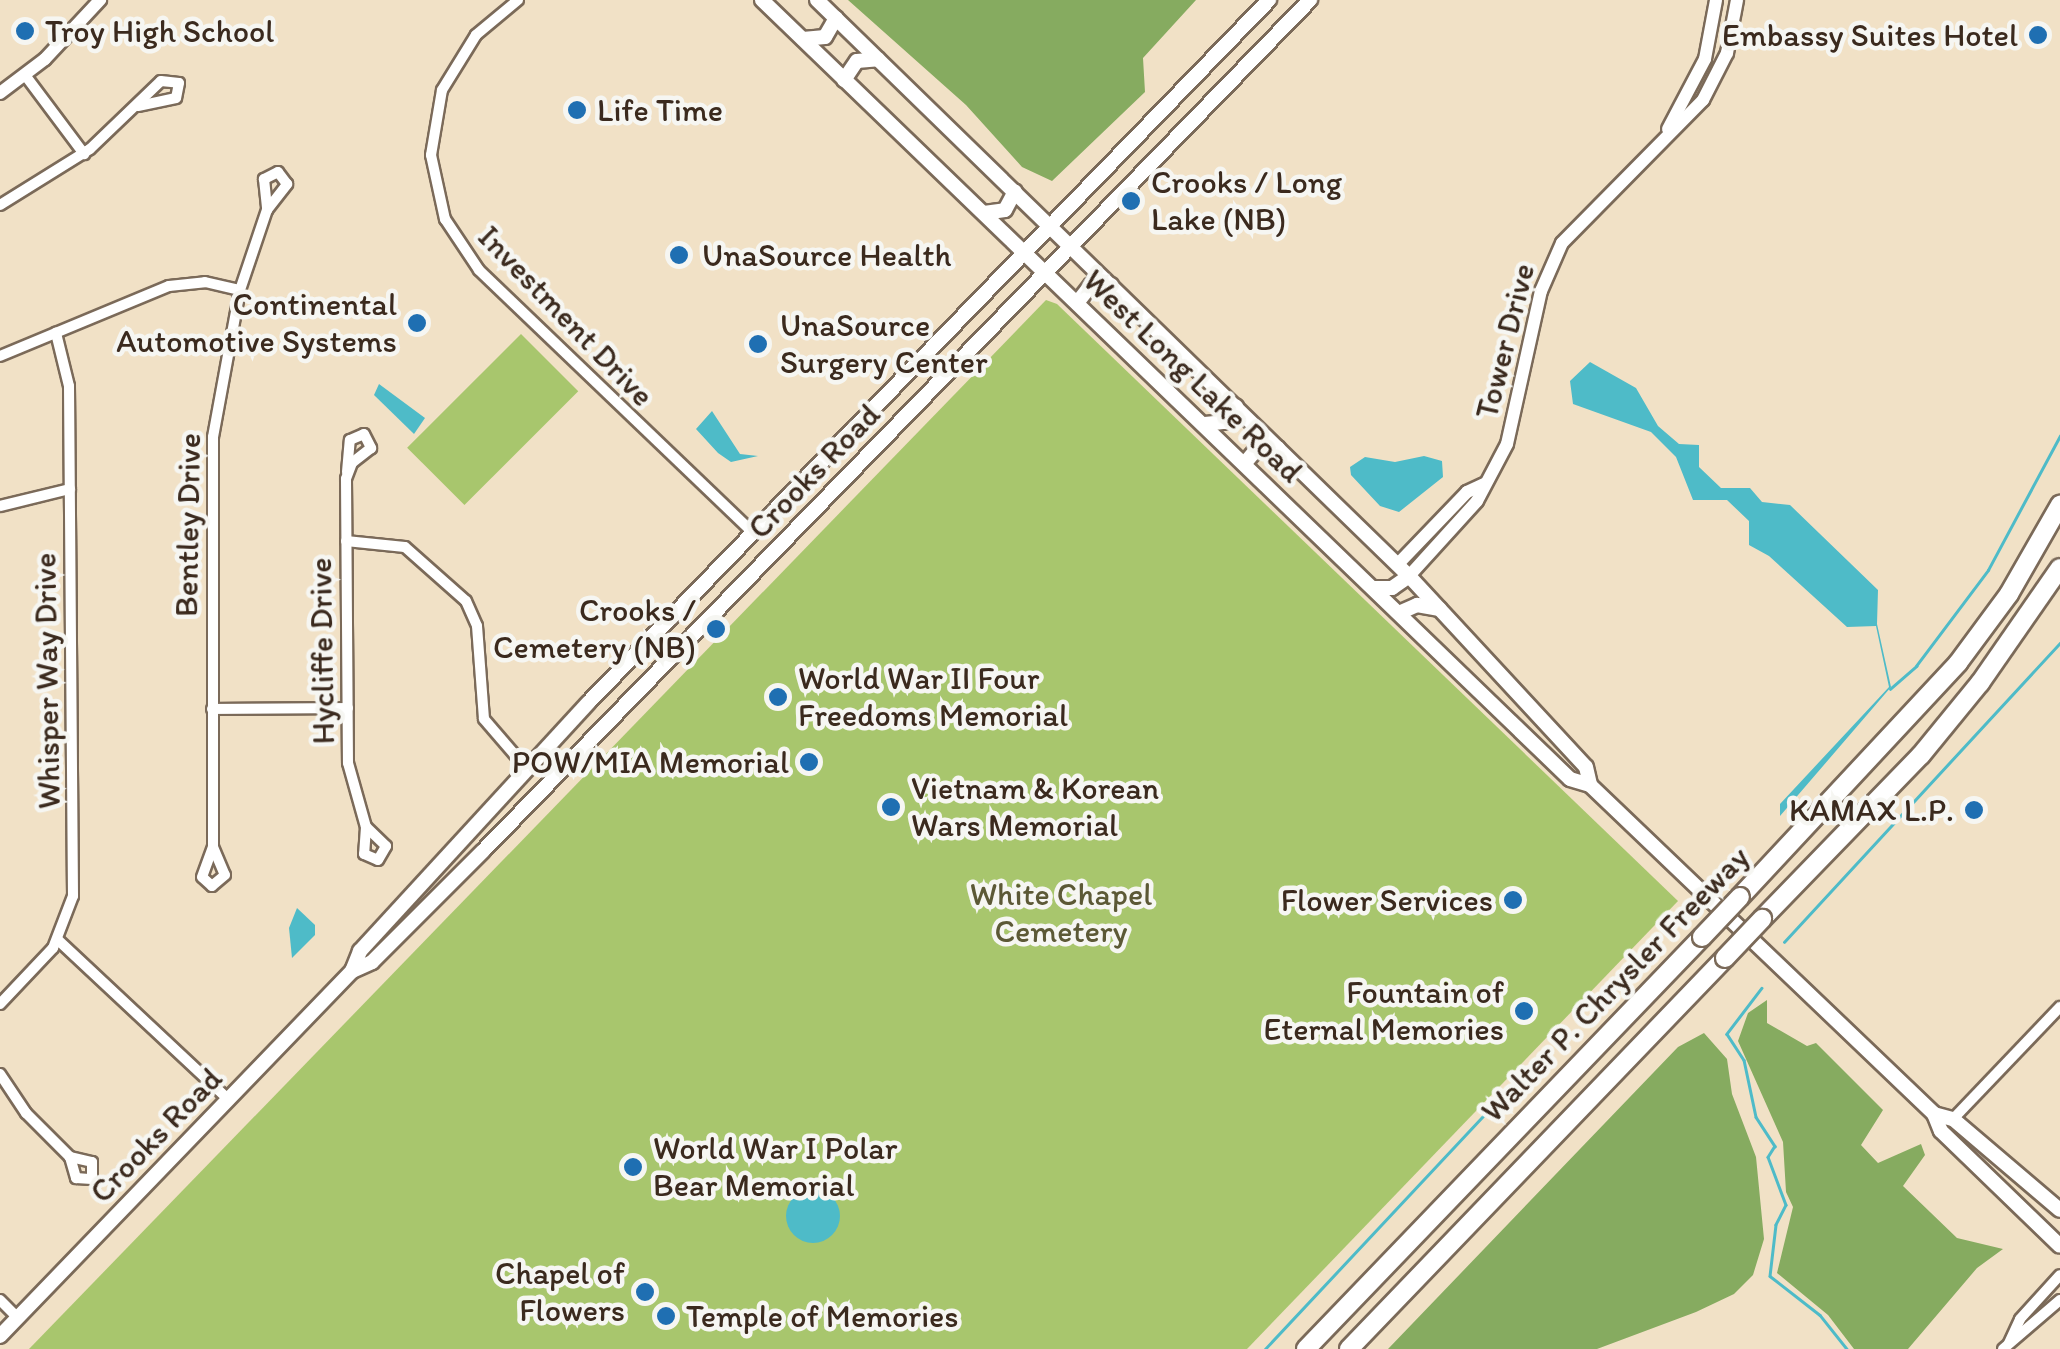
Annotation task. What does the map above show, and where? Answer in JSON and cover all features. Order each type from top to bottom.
[{"type":"highway","name":"Walter P. Chrysler Freeway","points":[[1306,1349],[1702,937],[1958,663],[2060,505]]},
{"type":"highway","name":"Walter P. Chrysler Freeway","points":[[1349,1349],[1921,755],[2060,568]]},
{"type":"main road","name":"West Long Lake Road","points":[[762,0],[1570,779],[1590,784],[1934,1114],[1942,1132],[2060,1246]]},
{"type":"main road","name":"West Long Lake Road","points":[[817,0],[1403,570],[1586,767],[1590,784]]},
{"type":"main road","name":"Crooks Road","points":[[352,971],[360,951],[588,702],[1269,0]]},
{"type":"main road","name":"Crooks Road","points":[[0,1336],[352,971],[372,962],[483,852],[1310,0]]},
{"type":"main road","points":[[802,39],[825,38],[836,18]]},
{"type":"main road","points":[[844,80],[857,60],[878,59]]},
{"type":"main road","points":[[1085,187],[1087,203],[1102,213]]},
{"type":"main road","points":[[984,213],[1006,210],[1014,191]]},
{"type":"main road","points":[[993,282],[1007,292],[1009,308]]},
{"type":"main road","points":[[1078,303],[1091,285],[1111,286]]},
{"type":"main road","points":[[1206,424],[1225,422],[1236,407]]},
{"type":"main road","points":[[846,436],[844,454],[860,464]]},
{"type":"main road","points":[[1245,463],[1256,450],[1278,448]]},
{"type":"main road","points":[[753,534],[764,563]]},
{"type":"main road","points":[[1373,588],[1392,588],[1403,570]]},
{"type":"main road","points":[[1399,613],[1417,605],[1440,610]]},
{"type":"main road","points":[[628,662],[628,678],[642,688]]},
{"type":"main road","points":[[1493,704],[1504,704],[1516,692]]},
{"type":"main road","points":[[588,702],[602,710],[606,725]]},
{"type":"main road","points":[[472,830],[472,842],[483,852]]},
{"type":"main road","name":"West Long Lake Road","points":[[1934,1114],[1953,1120],[2060,1210]]},
{"type":"main road","points":[[1993,1184],[2007,1165]]},
{"type":"main road","points":[[2007,1196],[2060,1235]]},
{"type":"street","points":[[0,92],[24,75],[100,0]]},
{"type":"street","name":"Investment Drive","points":[[518,0],[467,45],[438,103],[431,156],[445,218],[479,270],[753,534]]},
{"type":"street","name":"Tower Drive","points":[[1403,570],[1478,502],[1512,430],[1541,291],[1555,255],[1578,221],[1668,129],[1705,59],[1716,0]]},
{"type":"street","name":"Tower Drive","points":[[1668,129],[1686,120],[1716,78],[1736,0]]},
{"type":"street","points":[[24,75],[84,154]]},
{"type":"street","points":[[0,205],[84,154],[138,106]]},
{"type":"street","name":"Bentley Drive","points":[[213,848],[212,436],[240,290],[267,210]]},
{"type":"street","points":[[0,356],[176,284],[240,290]]},
{"type":"street","name":"Whisper Way Drive","points":[[0,1004],[58,940],[74,884],[70,386],[56,333]]},
{"type":"street","name":"Hycliffe Drive","points":[[347,472],[350,785],[366,828]]},
{"type":"street","points":[[0,506],[70,490]]},
{"type":"street","points":[[346,541],[392,542],[413,551],[466,601],[479,637],[484,718],[527,768]]},
{"type":"street","points":[[212,710],[348,708]]},
{"type":"street","points":[[58,940],[228,1100]]},
{"type":"street","points":[[1953,1120],[2060,1007]]},
{"type":"street","points":[[0,1074],[26,1113],[70,1156]]},
{"type":"street","points":[[2006,1346],[2020,1320],[2060,1274]]},
{"type":"street","points":[[0,1300],[18,1318]]},
{"type":"street","points":[[2006,1346],[2060,1300]]},
{"type":"green space","points":[[848,0],[1196,0],[1143,58],[1145,92],[1052,181],[1022,167],[966,105]]},
{"type":"green space","name":"White Chapel Cemetery","points":[[1046,300],[1057,304],[1678,901],[1247,1349],[29,1349]]},
{"type":"green space","points":[[521,334],[578,391],[464,505],[407,448]]},
{"type":"green space","points":[[1767,1000],[1767,1023],[1807,1046],[1816,1043],[1883,1110],[1861,1145],[1878,1163],[1921,1144],[1925,1155],[1903,1186],[1957,1238],[2003,1249],[1977,1268],[1908,1349],[1854,1349],[1828,1315],[1777,1273],[1793,1207],[1786,1192],[1783,1142],[1738,1041],[1748,1013]]},
{"type":"green space","points":[[1704,1033],[1727,1059],[1732,1094],[1756,1157],[1764,1239],[1753,1275],[1734,1294],[1597,1349],[1388,1349],[1678,1047]]},
{"type":"water","points":[[1590,362],[1636,388],[1658,426],[1679,444],[1699,445],[1699,467],[1721,488],[1750,488],[1762,502],[1790,505],[1878,590],[1877,624],[1891,687],[1780,816],[1780,804],[1889,687],[1876,626],[1847,627],[1769,556],[1749,545],[1749,521],[1727,500],[1693,500],[1676,457],[1651,432],[1573,404],[1570,381]]},
{"type":"water","points":[[379,384],[425,418],[414,434],[374,395]]},
{"type":"water","points":[[712,411],[740,454],[758,456],[731,462],[718,453],[696,429]]},
{"type":"water","points":[[1424,456],[1442,461],[1443,477],[1399,512],[1380,506],[1351,475],[1350,467],[1365,457],[1395,462]]},
{"type":"water","points":[[297,908],[315,925],[315,935],[292,958],[289,928]]},
{"type":"water","points":[[813,1189],[832,1197],[840,1216],[832,1235],[813,1243],[794,1235],[786,1216],[794,1197]]},
{"type":"waterway","points":[[1890,689],[1916,666],[1988,570],[2060,436]]},
{"type":"waterway","points":[[1784,942],[2060,643]]},
{"type":"waterway","points":[[1762,988],[1727,1034],[1744,1060],[1756,1117],[1775,1146],[1768,1157],[1786,1205],[1776,1225],[1770,1276],[1820,1315],[1847,1349]]},
{"type":"waterway","points":[[1265,1349],[1510,1087]]},
{"type":"place","name":"Troy High School","points":[[25,31]]},
{"type":"place","name":"Embassy Suites Hotel","points":[[2038,35]]},
{"type":"place","name":"Life Time","points":[[577,110]]},
{"type":"place","name":"Crooks / Long Lake (NB)","points":[[1131,201]]},
{"type":"place","name":"UnaSource Health","points":[[679,255]]},
{"type":"place","name":"Continental Automotive Systems","points":[[417,323]]},
{"type":"place","name":"UnaSource Surgery Center","points":[[758,344]]},
{"type":"place","name":"Crooks / Cemetery (NB)","points":[[716,629]]},
{"type":"place","name":"World War II Four Freedoms Memorial","points":[[778,697]]},
{"type":"place","name":"POW/MIA Memorial","points":[[809,762]]},
{"type":"place","name":"Vietnam & Korean Wars Memorial","points":[[891,807]]},
{"type":"place","name":"KAMAX L.P.","points":[[1974,810]]},
{"type":"place","name":"Flower Services","points":[[1513,900]]},
{"type":"place","name":"Fountain of Eternal Memories","points":[[1524,1011]]},
{"type":"place","name":"World War I Polar Bear Memorial","points":[[633,1167]]},
{"type":"place","name":"Chapel of Flowers","points":[[645,1292]]},
{"type":"place","name":"Temple of Memories","points":[[666,1316]]}]
